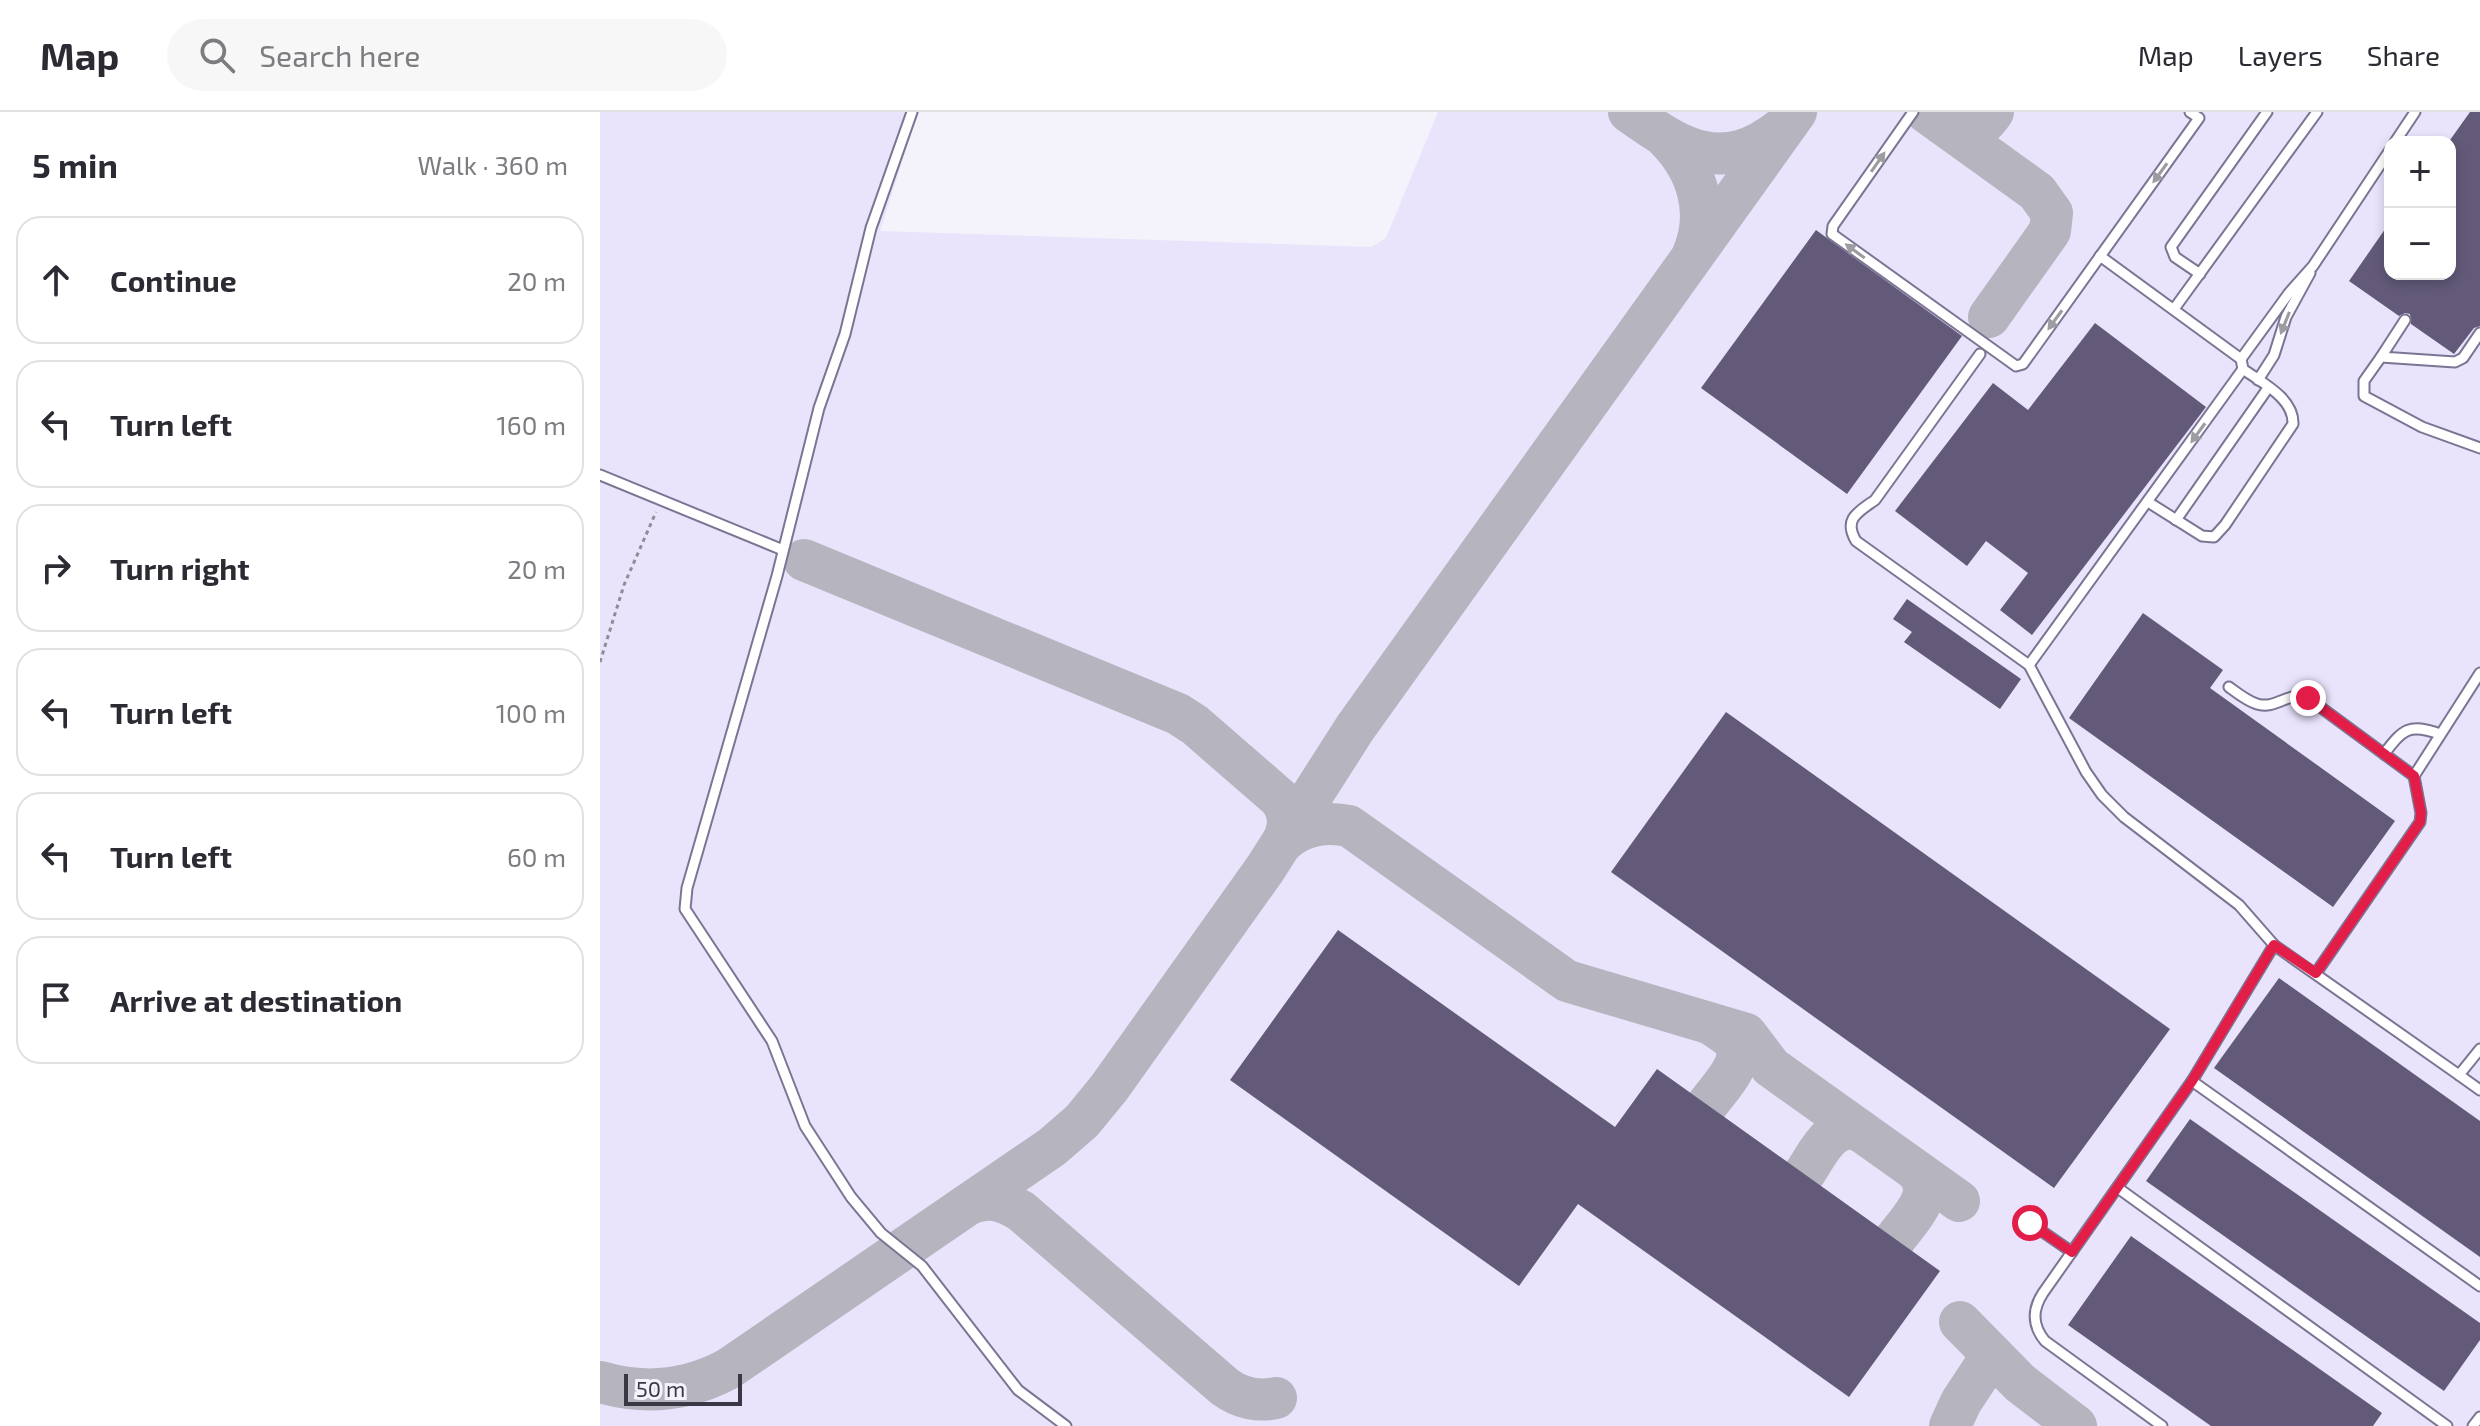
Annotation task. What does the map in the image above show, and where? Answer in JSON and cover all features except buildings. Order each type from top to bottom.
[{"type":"lane","points":[[912,112],[871,228],[845,334],[819,408],[783,550],[687,888],[685,909],[772,1041],[805,1126],[851,1197],[881,1233],[922,1266],[1012,1383],[1066,1426]]},
{"type":"lane","points":[[1913,112],[1833,226],[1832,234],[2016,366],[2023,364],[2198,114]]},
{"type":"lane","points":[[2200,274],[2175,257],[2171,247],[2267,112]]},
{"type":"lane","points":[[2174,309],[2317,112]]},
{"type":"lane","points":[[2399,136],[2415,112]]},
{"type":"lane","points":[[2029,665],[2148,502],[2384,159]]},
{"type":"lane","points":[[2100,256],[2174,309],[2291,409],[2293,424],[2219,533],[2208,539],[2148,502]]},
{"type":"lane","points":[[2258,380],[2274,355],[2286,317],[2306,285],[2313,266]]},
{"type":"lane","points":[[2405,320],[2364,381],[2364,396],[2422,427],[2480,448]]},
{"type":"lane","points":[[2381,357],[2455,362],[2463,358],[2480,333]]},
{"type":"lane","points":[[1980,354],[1875,500],[1853,515],[1849,522],[1850,532],[1856,541],[2029,665],[2086,772],[2102,795],[2124,817],[2239,905],[2274,945],[2480,1090]]},
{"type":"lane","points":[[2176,520],[2268,388]]},
{"type":"lane","points":[[600,475],[783,550]]},
{"type":"lane","points":[[2316,973],[2420,822],[2414,776],[2480,673]]},
{"type":"lane","points":[[2229,687],[2259,705],[2301,695],[2414,776]]},
{"type":"lane","points":[[2384,754],[2402,732],[2410,729],[2422,728],[2440,734]]},
{"type":"lane","points":[[2162,1426],[2051,1346],[2039,1333],[2034,1319],[2038,1301],[2192,1081],[2274,945]]},
{"type":"lane","points":[[2459,1075],[2480,1049]]},
{"type":"lane","points":[[2192,1081],[2480,1286]]},
{"type":"lane","points":[[2118,1188],[2447,1426]]},
{"type":"lane","points":[[2030,1223],[2072,1252]]},
{"type":"lane","points":[[2473,1426],[2480,1417]]},
{"type":"path","points":[[600,662],[624,585],[661,500]]},
{"type":"shaded area","points":[[600,112],[918,112],[880,231],[1371,247],[1386,238],[1438,112],[2480,112],[2480,1426],[600,1426]]},
{"type":"taxiway","points":[[1629,112],[1685,146],[1722,154],[1741,151],[1782,128]]},
{"type":"taxiway","points":[[600,1382],[633,1389],[665,1389],[697,1382],[728,1369],[1052,1147],[1082,1121],[1109,1088],[1265,869],[1355,728],[1796,112]]},
{"type":"taxiway","points":[[1926,112],[2037,192],[2052,213],[2050,231],[1989,317]]},
{"type":"taxiway","points":[[1944,125],[1959,131],[1972,131],[1993,112]]},
{"type":"taxiway","points":[[1666,138],[1686,163],[1698,192],[1701,223],[1693,254]]},
{"type":"taxiway","points":[[804,560],[1178,714],[1195,725],[1279,798],[1288,819],[1283,842]]},
{"type":"taxiway","points":[[1283,842],[1314,826],[1349,826],[1567,981],[1746,1034],[1771,1067],[1959,1201]]},
{"type":"taxiway","points":[[1707,1105],[1730,1074],[1737,1057],[1733,1040],[1711,1024]]},
{"type":"taxiway","points":[[1804,1174],[1833,1134],[1841,1130],[1860,1131]]},
{"type":"taxiway","points":[[1895,1239],[1923,1198],[1922,1181],[1917,1172]]},
{"type":"taxiway","points":[[969,1204],[996,1200],[1021,1211],[1225,1387],[1249,1398],[1276,1398]]},
{"type":"taxiway","points":[[1960,1322],[2020,1383],[2076,1426]]},
{"type":"taxiway","points":[[1950,1426],[1961,1402],[1992,1355]]},
{"type":"route","points":[[2030,1223],[2072,1252],[2192,1081],[2274,945],[2316,973],[2420,822],[2414,776],[2308,698]]}]
